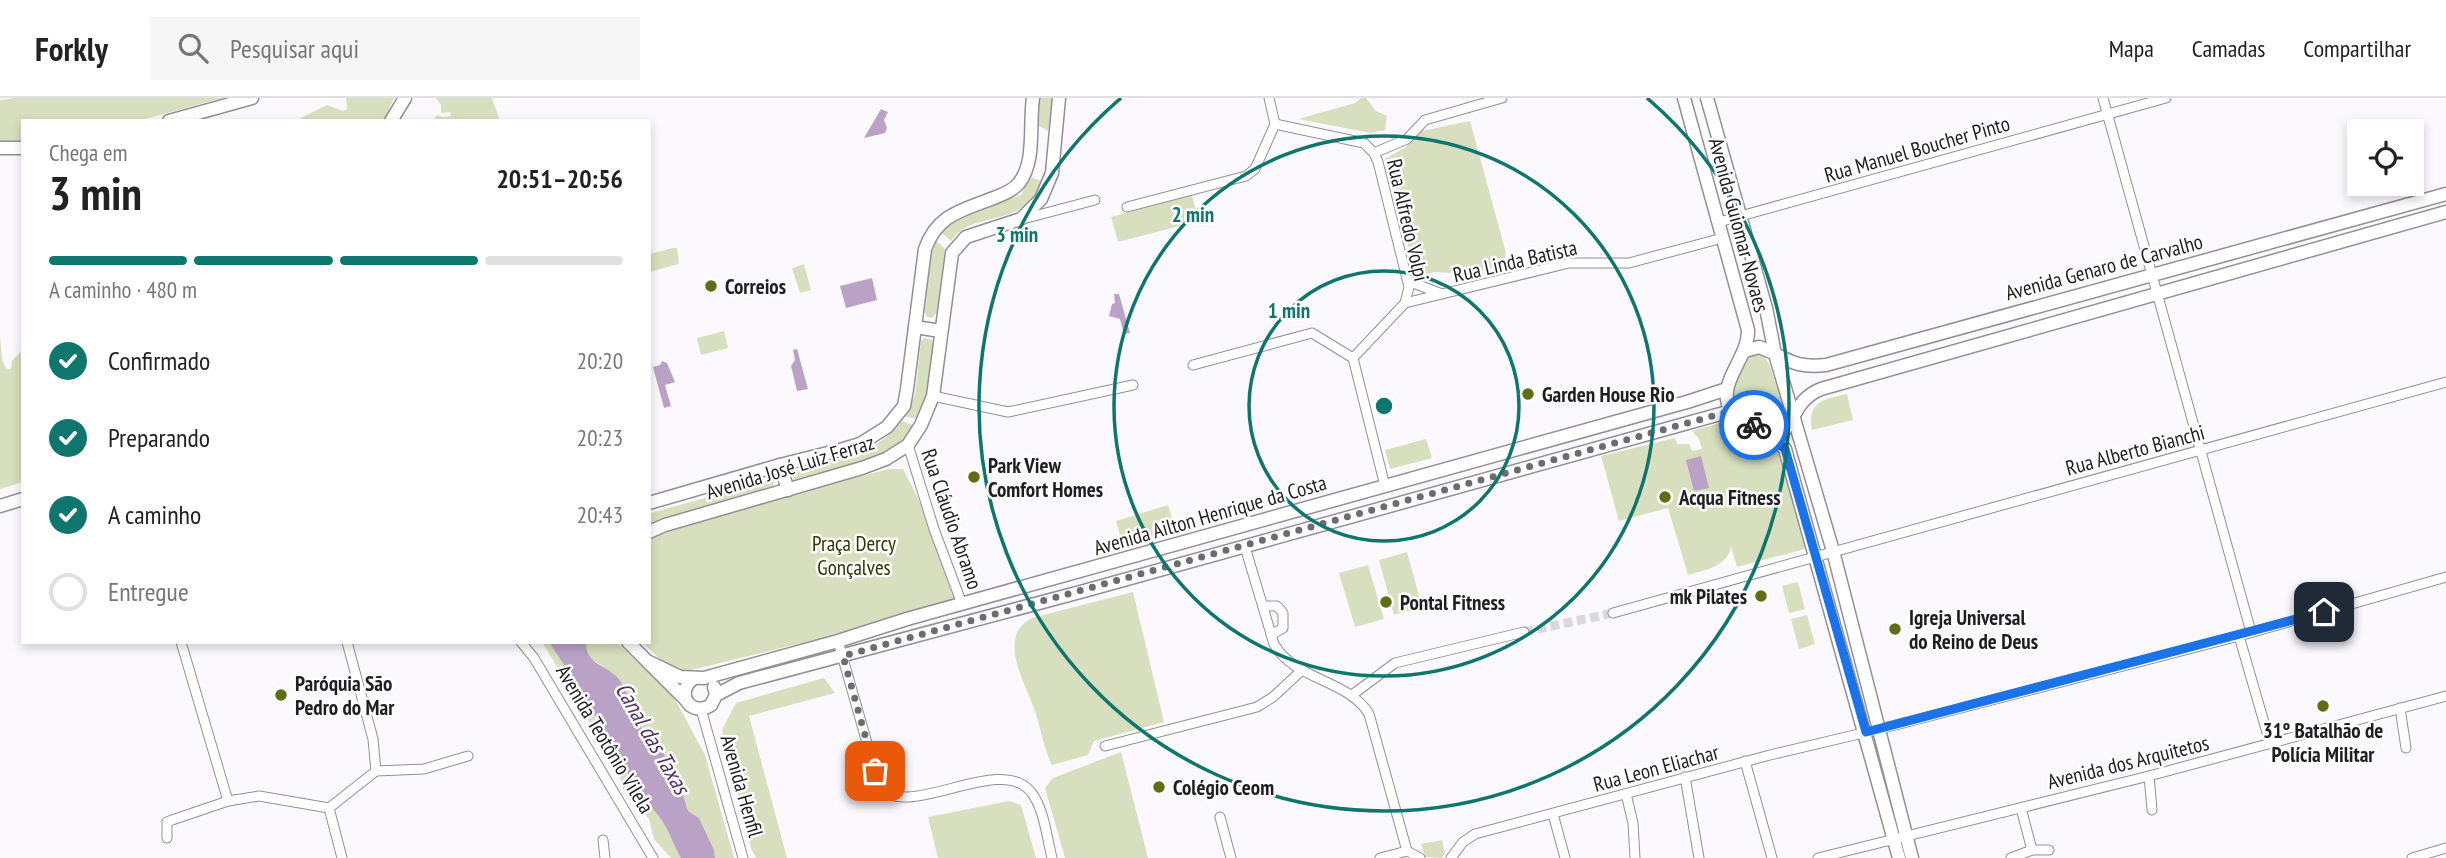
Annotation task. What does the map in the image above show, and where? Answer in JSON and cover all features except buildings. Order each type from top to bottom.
[{"type":"street","points":[[176,119],[252,98]]},
{"type":"street","points":[[392,119],[405,98]]},
{"type":"street","name":"Avenida José Luiz Ferraz","points":[[651,502],[860,444],[887,427],[904,406],[925,249],[933,230],[957,211],[1000,196],[1019,184],[1029,157],[1033,98]]},
{"type":"street","points":[[1021,219],[1035,207],[1052,173],[1059,98]]},
{"type":"street","points":[[1127,207],[1246,176],[1255,169],[1275,124],[1269,98]]},
{"type":"street","points":[[1374,153],[1406,139],[1424,120],[1502,98]]},
{"type":"street","name":"Avenida Guiomar Novaes","points":[[1684,98],[1748,330],[1749,338],[1745,351],[1727,388]]},
{"type":"street","name":"Avenida Guiomar Novaes","points":[[1707,98],[1766,308],[1774,354],[1833,551],[1912,858]]},
{"type":"street","points":[[2103,98],[2251,632]]},
{"type":"street","name":"Rua Manuel Boucher Pinto","points":[[1719,222],[2166,98]]},
{"type":"street","name":"Rua Alfredo Volpi","points":[[1275,124],[1354,139],[1364,143],[1374,153],[1408,281],[1405,303],[1353,358]]},
{"type":"street","points":[[1029,157],[1033,163],[1042,164],[1055,148]]},
{"type":"street","name":"Avenida Genaro de Carvalho","points":[[1745,351],[1759,347],[1802,366],[1826,365],[2446,194]]},
{"type":"street","points":[[908,445],[933,396],[952,253],[958,243],[965,237],[1021,219],[1095,200]]},
{"type":"street","name":"Avenida Genaro de Carvalho","points":[[1774,438],[1786,429],[1792,414],[1806,398],[1821,389],[2446,212]]},
{"type":"street","points":[[2342,222],[2348,228],[2348,240]]},
{"type":"street","name":"Rua Linda Batista","points":[[1405,303],[1569,263],[1629,262],[1714,240]]},
{"type":"street","points":[[1408,281],[1444,295]]},
{"type":"street","points":[[915,327],[941,331]]},
{"type":"street","points":[[1961,327],[1967,347]]},
{"type":"street","points":[[1192,365],[1312,333],[1353,358],[1385,486]]},
{"type":"street","name":"Rua Alberto Bianchi","points":[[1613,613],[2446,382]]},
{"type":"street","points":[[933,396],[1008,412],[1133,385]]},
{"type":"street","points":[[1727,388],[1726,399],[1731,411],[1774,438],[1785,449],[1899,858]]},
{"type":"street","name":"Avenida Ailton Henrique da Costa","points":[[698,678],[1687,402],[1727,388]]},
{"type":"street","name":"Avenida Ailton Henrique da Costa","points":[[715,698],[739,683],[1245,547],[1731,411]]},
{"type":"street","name":"Avenida José Luiz Ferraz","points":[[651,531],[665,524],[874,464],[908,445]]},
{"type":"street","name":"Rua Cláudio Abramo","points":[[908,445],[933,529],[962,604]]},
{"type":"street","points":[[780,465],[788,490]]},
{"type":"street","points":[[1429,474],[1435,494]]},
{"type":"street","points":[[0,506],[21,500]]},
{"type":"street","points":[[1245,547],[1280,654],[1302,670],[1352,695],[1364,705],[1373,724],[1407,851]]},
{"type":"street","points":[[1077,572],[1084,591]]},
{"type":"street","name":"Rua Leon Eliachar","points":[[1451,858],[1468,837],[1745,761],[2239,636],[2446,577]]},
{"type":"street","points":[[1263,607],[1277,606],[1283,613],[1283,628],[1272,635]]},
{"type":"street","points":[[1352,695],[1389,666],[1403,660],[1524,632]]},
{"type":"street","points":[[2239,636],[2270,743]]},
{"type":"street","points":[[838,641],[883,792],[892,796],[916,796],[1000,778],[1018,781],[1026,787],[1037,803],[1052,858]]},
{"type":"street","points":[[182,644],[228,801]]},
{"type":"street","points":[[348,644],[373,739],[376,771]]},
{"type":"street","name":"Avenida Teotônio Vilela","points":[[523,644],[534,658],[653,858]]},
{"type":"street","points":[[630,644],[694,708],[701,709],[711,705],[715,698],[713,684],[698,678],[680,677],[649,662]]},
{"type":"street","points":[[804,649],[808,664]]},
{"type":"street","points":[[1105,746],[1257,707],[1302,670]]},
{"type":"street","points":[[685,699],[685,687],[698,678]]},
{"type":"street","name":"Avenida dos Arquitetos","points":[[1818,858],[2148,776],[2446,695]]},
{"type":"street","name":"Avenida Henfil","points":[[705,725],[715,698]]},
{"type":"street","points":[[2400,708],[2406,748]]},
{"type":"street","name":"Avenida Henfil","points":[[701,709],[743,858]]},
{"type":"street","points":[[167,838],[167,822],[228,801],[244,797],[271,796],[329,808],[376,771],[424,769],[468,756]]},
{"type":"street","points":[[1745,761],[1772,858]]},
{"type":"street","points":[[2148,776],[2152,810]]},
{"type":"street","points":[[1685,777],[1699,858]]},
{"type":"street","points":[[1626,794],[1633,823],[1636,858]]},
{"type":"street","points":[[329,808],[342,858]]},
{"type":"street","points":[[2021,808],[2032,850]]},
{"type":"street","points":[[1553,814],[1565,858]]},
{"type":"street","points":[[1220,817],[1231,858]]},
{"type":"street","points":[[603,839],[605,858]]},
{"type":"street","points":[[2412,858],[2446,848]]},
{"type":"street","points":[[2011,858],[2032,850],[2049,850]]},
{"type":"street","points":[[1380,858],[1407,851],[1420,858]]},
{"type":"green space","points":[[222,98],[145,119],[21,119],[21,141],[0,143],[0,100]]},
{"type":"green space","points":[[346,98],[394,98],[385,119],[299,119],[327,105],[343,111],[347,109]]},
{"type":"green space","points":[[436,98],[492,98],[499,119],[434,119],[437,115],[451,116],[450,112],[441,113],[441,105]]},
{"type":"green space","points":[[1039,98],[1054,98],[1048,131],[1037,125]]},
{"type":"green space","points":[[1366,98],[1376,111],[1387,116],[1385,130],[1371,133],[1298,119],[1355,103]]},
{"type":"green space","points":[[1470,121],[1506,253],[1503,264],[1472,274],[1434,272],[1417,278],[1385,159],[1406,147],[1417,132]]},
{"type":"green space","points":[[1028,179],[1043,182],[1034,197],[1023,207],[971,225],[960,231],[951,241],[941,232],[962,216],[1021,195]]},
{"type":"green space","points":[[1192,195],[1199,221],[1118,242],[1111,217]]},
{"type":"green space","points":[[936,240],[945,249],[937,312],[932,318],[925,313],[931,253]]},
{"type":"green space","points":[[677,248],[679,264],[651,271],[651,254]]},
{"type":"green space","points":[[804,264],[811,290],[800,293],[792,268]]},
{"type":"green space","points":[[724,331],[728,348],[701,355],[697,338]]},
{"type":"green space","points":[[0,336],[2,359],[6,369],[11,369],[12,361],[21,351],[21,483],[0,489]]},
{"type":"green space","points":[[924,338],[932,340],[934,360],[928,391],[917,419],[904,416],[915,395],[921,341]]},
{"type":"green space","points":[[1754,350],[1765,357],[1770,366],[1784,409],[1781,418],[1771,428],[1736,413],[1731,396],[1743,360],[1748,359]]},
{"type":"green space","points":[[1847,394],[1853,420],[1812,430],[1811,420],[1815,407],[1824,400]]},
{"type":"green space","points":[[901,421],[913,425],[902,441],[876,458],[796,481],[794,479],[794,474],[799,471],[868,449],[892,432]]},
{"type":"green space","points":[[1723,422],[1779,448],[1805,549],[1737,567],[1731,547],[1729,554],[1720,563],[1688,575],[1668,508],[1619,521],[1601,456],[1675,438],[1677,444],[1689,444],[1692,451],[1702,449],[1699,439],[1692,431]]},
{"type":"green space","points":[[1426,439],[1432,458],[1390,469],[1385,450]]},
{"type":"green space","name":"Praça Dercy Gonçalves","points":[[889,469],[903,469],[934,529],[962,604],[675,674],[644,644],[651,644],[651,537],[787,495]]},
{"type":"green space","points":[[774,481],[772,490],[651,526],[651,514]]},
{"type":"green space","points":[[1168,505],[1175,529],[1123,545],[1116,521]]},
{"type":"green space","points":[[1407,552],[1422,607],[1394,615],[1379,560]]},
{"type":"green space","points":[[1368,565],[1384,619],[1355,627],[1339,573]]},
{"type":"green space","points":[[1798,582],[1805,609],[1789,613],[1782,586]]},
{"type":"green space","points":[[1133,592],[1164,722],[1094,741],[1088,755],[1052,765],[1017,665],[1015,638],[1021,627],[1032,618]]},
{"type":"green space","points":[[1807,615],[1815,644],[1799,649],[1791,619]]},
{"type":"green space","points":[[543,644],[550,644],[581,691],[586,710],[592,713],[638,792],[665,824],[681,858],[671,858],[654,839],[649,819],[623,789],[617,763],[604,756],[587,717],[576,707],[562,675]]},
{"type":"green space","points":[[586,644],[618,644],[672,694],[705,755],[734,858],[715,858],[699,818],[688,811],[670,762],[660,747],[640,727],[607,670],[590,658]]},
{"type":"green space","points":[[824,678],[835,693],[749,716],[787,858],[756,858],[751,848],[722,730],[736,703]]},
{"type":"green space","points":[[1121,752],[1148,858],[1065,858],[1045,788],[1053,778]]},
{"type":"green space","points":[[1009,801],[1021,805],[1036,858],[938,858],[928,817]]},
{"type":"green space","points":[[1442,840],[1445,853],[1442,858],[1425,857],[1421,844]]},
{"type":"shaded area","points":[[881,109],[888,112],[884,120],[887,128],[885,133],[864,138]]},
{"type":"shaded area","points":[[872,278],[877,300],[846,308],[840,286]]},
{"type":"shaded area","points":[[1114,294],[1119,294],[1130,333],[1124,334],[1120,319],[1109,316],[1112,304],[1115,303]]},
{"type":"shaded area","points":[[797,349],[808,389],[797,391],[791,366],[795,360],[793,350]]},
{"type":"shaded area","points":[[662,361],[667,363],[675,382],[665,385],[671,406],[664,408],[653,367],[660,365]]},
{"type":"shaded area","points":[[1701,456],[1709,488],[1694,491],[1686,460]]},
{"type":"shaded area","points":[[550,644],[586,644],[592,659],[620,681],[641,728],[660,748],[673,771],[688,811],[699,818],[715,858],[681,858],[663,822],[638,792],[593,713],[586,710],[581,691]]},
{"type":"tunnel","points":[[1524,632],[1613,613]]},
{"type":"way so far","points":[[875,771],[843,656],[1731,411],[1754,425]]},
{"type":"place","name":"Correios","points":[[711,286]]},
{"type":"place","name":"Garden House Rio","points":[[1528,394]]},
{"type":"place","name":"Park View Comfort Homes","points":[[974,477]]},
{"type":"place","name":"Acqua Fitness","points":[[1665,497]]},
{"type":"place","name":"mk Pilates","points":[[1761,596]]},
{"type":"place","name":"Pontal Fitness","points":[[1386,602]]},
{"type":"place","name":"Igreja Universal do Reino de Deus","points":[[1895,629]]},
{"type":"place","name":"Paróquia São Pedro do Mar","points":[[281,695]]},
{"type":"place","name":"31º Batalhão de Polícia Militar","points":[[2323,706]]},
{"type":"place","name":"Colégio Ceom","points":[[1159,787]]},
{"type":"route","points":[[1754,425],[1782,444],[1785,449],[1866,732],[2324,612]]},
{"type":"water label","name":"Canal das Taxas","points":[[653,738]]}]
